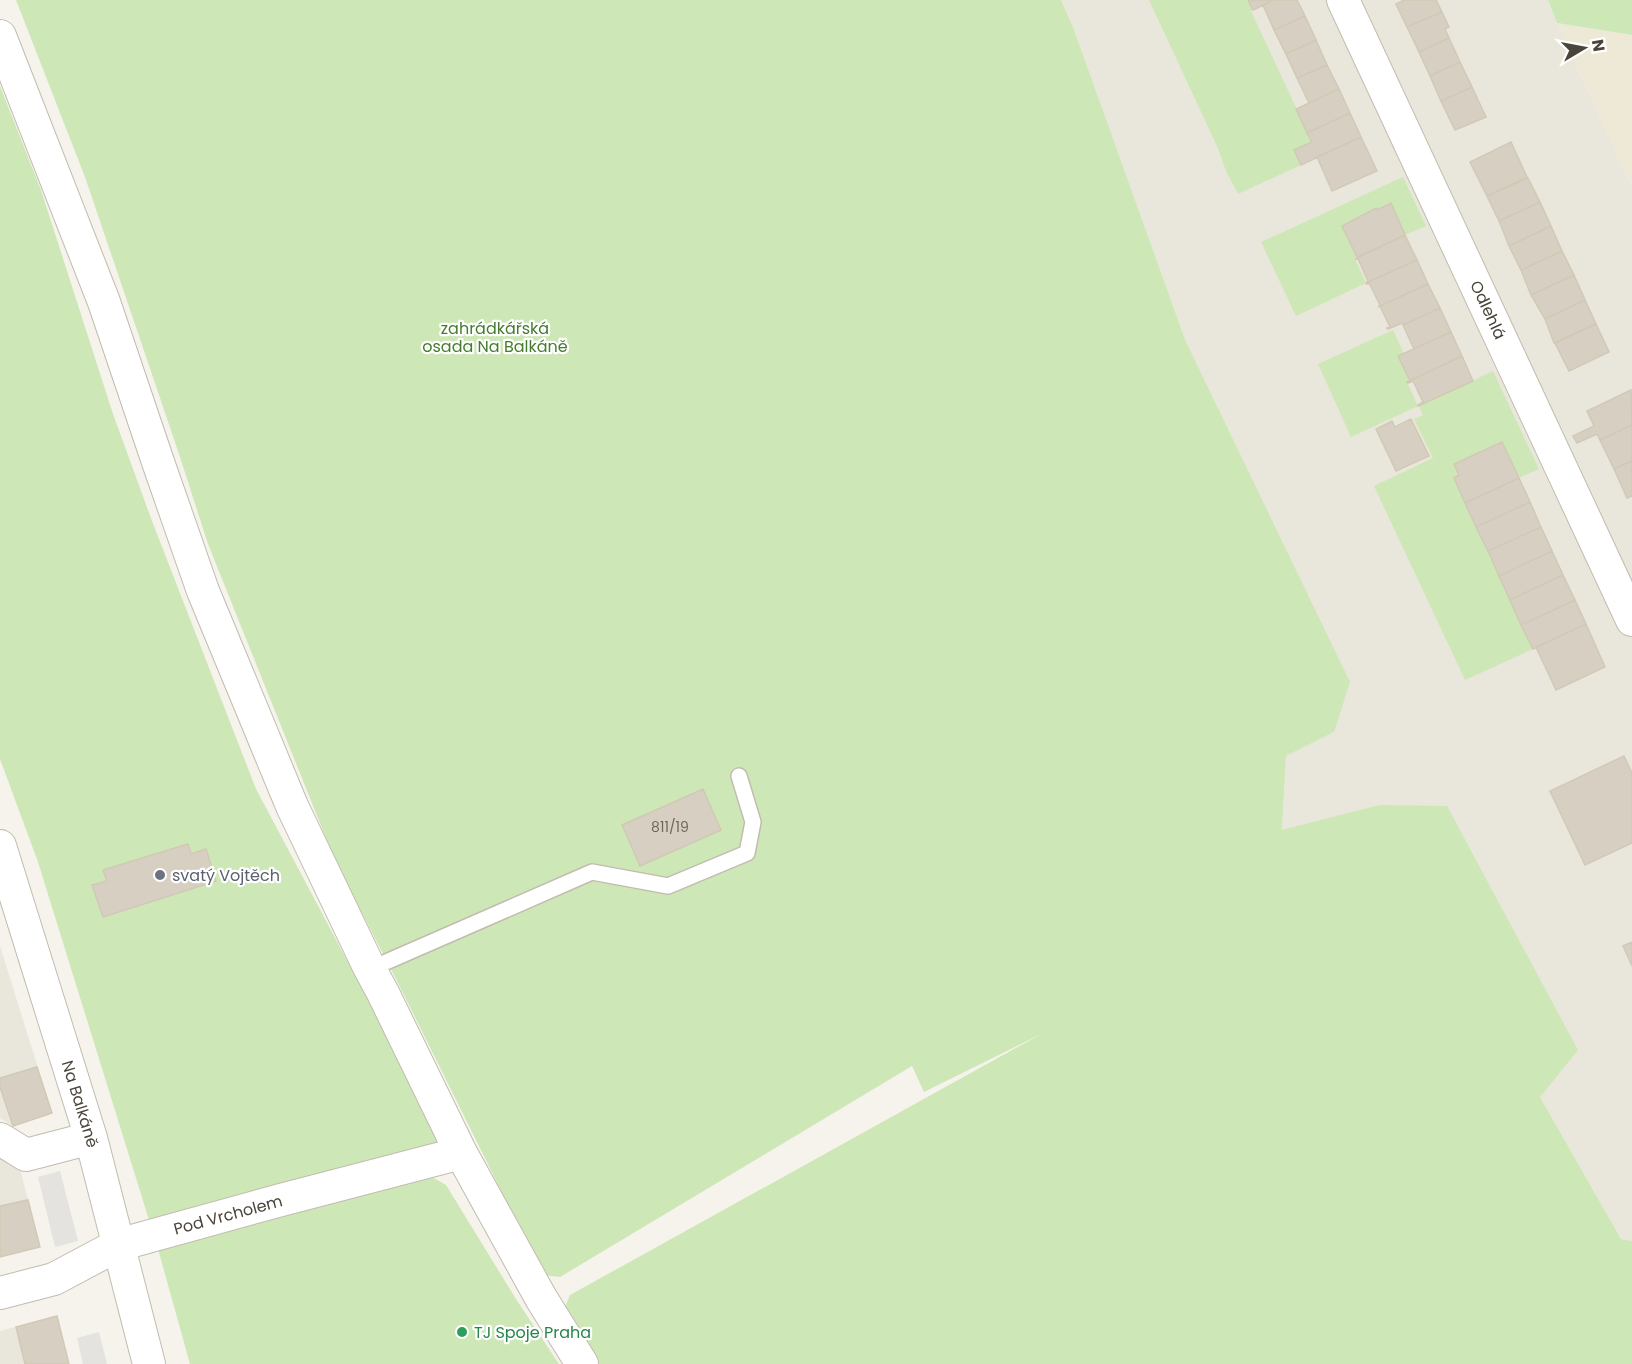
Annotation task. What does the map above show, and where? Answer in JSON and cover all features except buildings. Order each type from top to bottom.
[{"type":"street","name":"Odlehlá","points":[[1343,0],[1632,620]]},
{"type":"street","points":[[0,36],[104,302],[203,591],[292,806],[369,969],[461,1153],[541,1298],[582,1364]]},
{"type":"street","name":"Na Balkáně","points":[[0,846],[92,1138],[144,1360]]},
{"type":"street","points":[[0,1139],[26,1155],[92,1138]]},
{"type":"street","name":"Pod Vrcholem","points":[[0,1293],[54,1280],[118,1245],[461,1153]]},
{"type":"lane","points":[[369,969],[592,872],[669,886],[747,853],[753,822],[740,777]]},
{"type":"shaded area","points":[[1061,0],[1548,0],[1632,187],[1632,1241],[1621,1239],[1379,805],[1282,831],[1286,756],[1334,732],[1186,342],[1073,27]]},
{"type":"shaded area","points":[[1557,23],[1632,35],[1632,187]]},
{"type":"shaded area","points":[[0,946],[52,1113],[13,1126],[0,1118]]},
{"type":"shaded area","points":[[0,1158],[20,1169],[40,1247],[0,1257]]},
{"type":"shaded area","points":[[60,1171],[78,1241],[55,1247],[38,1177]]},
{"type":"shaded area","points":[[57,1316],[69,1364],[0,1364],[0,1331]]},
{"type":"shaded area","points":[[99,1332],[107,1364],[83,1364],[77,1338]]},
{"type":"green space","name":"zahrádkářská osada Na Balkáně","points":[[16,0],[1061,0],[1073,27],[1186,342],[1350,682],[1334,732],[1286,756],[1282,830],[1379,805],[1447,806],[1578,1050],[1540,1097],[1621,1239],[1632,1241],[1632,1364],[594,1364],[562,1314],[570,1295],[1043,1033],[924,1092],[912,1066],[560,1277],[543,1275],[336,863],[208,544],[85,177]],"holes":[[[703,790],[721,830],[640,866],[623,825]]]},
{"type":"green space","points":[[1149,0],[1248,0],[1312,142],[1295,150],[1301,165],[1238,194]]},
{"type":"green space","points":[[1548,0],[1632,0],[1632,35],[1557,23]]},
{"type":"green space","points":[[0,86],[41,190],[113,414],[256,789],[444,1143],[149,1220],[38,862],[0,759]],"holes":[[[188,844],[191,854],[206,849],[103,917],[92,886],[107,881],[104,870]]]},
{"type":"green space","points":[[1403,177],[1426,226],[1405,235],[1391,204],[1377,210],[1376,208],[1343,225],[1366,283],[1296,316],[1261,242]]},
{"type":"green space","points":[[1393,330],[1404,354],[1399,357],[1410,381],[1407,382],[1418,406],[1351,437],[1318,364]]},
{"type":"green space","points":[[1493,371],[1539,469],[1519,478],[1502,442],[1454,464],[1459,475],[1454,478],[1533,649],[1465,680],[1374,486],[1433,458],[1414,419],[1423,415],[1419,406]]},
{"type":"green space","points":[[430,1176],[446,1185],[559,1364],[190,1364],[158,1249]]},
{"type":"place","name":"svatý Vojtěch","points":[[160,875]]},
{"type":"place","name":"TJ Spoje Praha","points":[[462,1332]]}]
